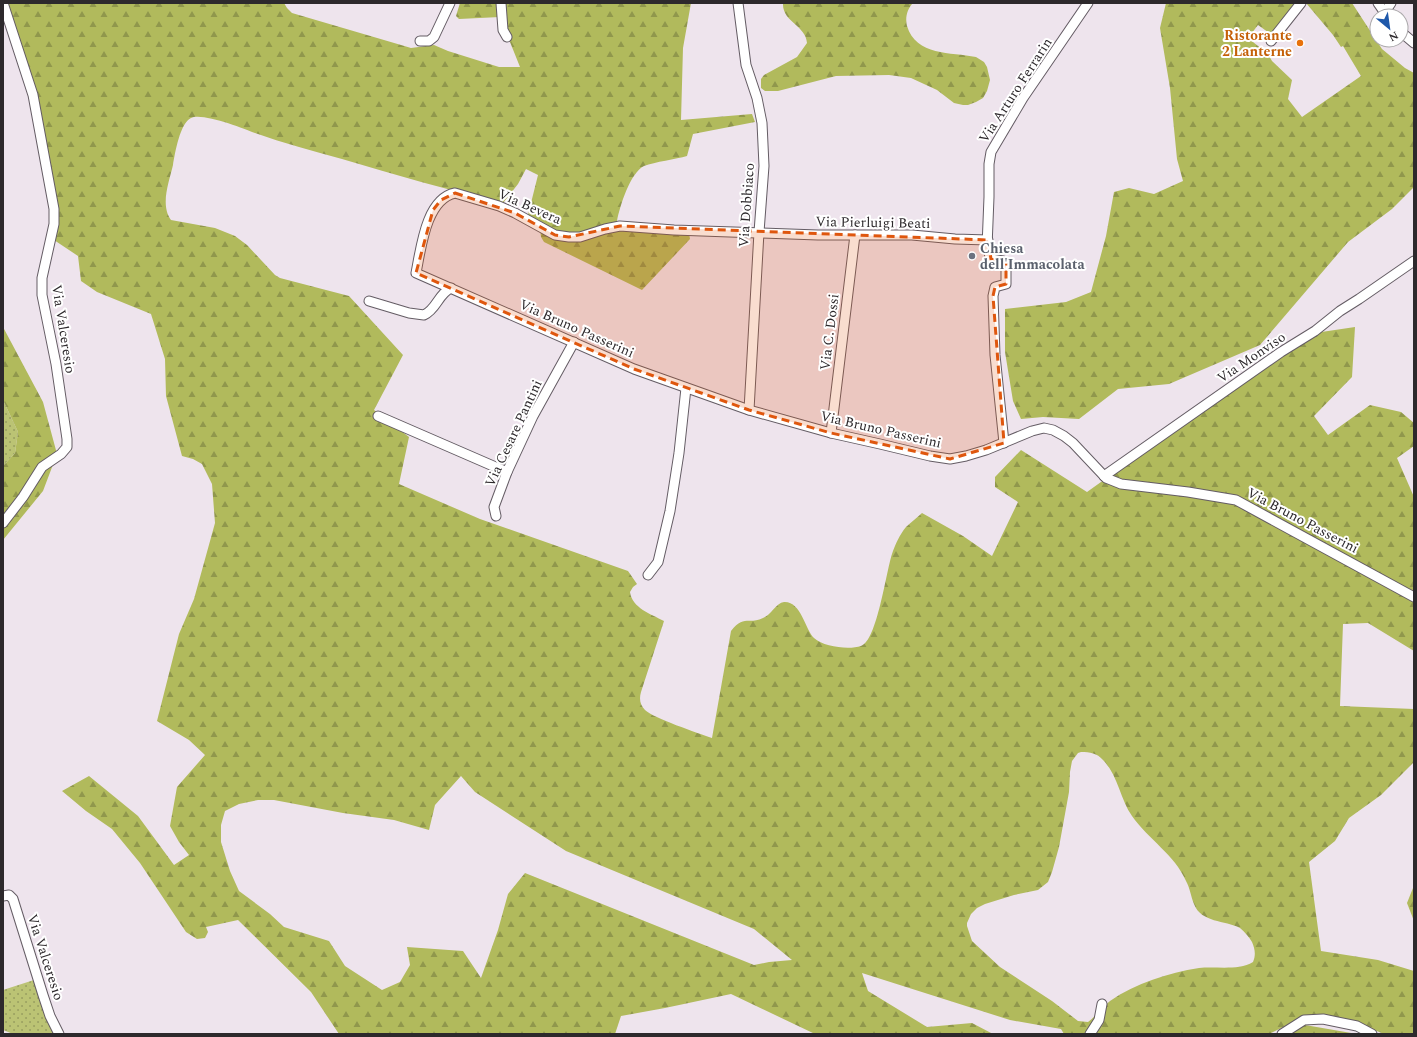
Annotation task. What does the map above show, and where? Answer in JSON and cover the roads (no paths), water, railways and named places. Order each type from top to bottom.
[{"type":"street","name":"Via Valceresio","points":[[3,523],[24,497],[42,467],[67,448],[56,364],[42,295],[42,278],[54,224],[54,209],[33,95],[4,3]]},
{"type":"street","points":[[420,42],[429,41],[434,37],[450,3]]},
{"type":"street","points":[[501,3],[503,30],[507,37]]},
{"type":"street","name":"Via Dobbiaco","points":[[738,3],[746,65],[757,98],[762,123],[764,166],[758,232],[749,410]]},
{"type":"street","name":"Via Arturo Ferrarin","points":[[1004,443],[995,355],[993,296],[995,287],[1006,284],[1006,264],[1002,261],[991,259],[987,247],[989,164],[991,152],[1019,104],[1088,3]]},
{"type":"street","points":[[1271,41],[1301,3]]},
{"type":"street","name":"Via Bevera","points":[[416,273],[423,239],[433,210],[441,200],[449,194],[455,193],[499,206],[555,235],[569,237],[580,236],[620,226],[674,230],[758,232]]},
{"type":"street","name":"Via Pierluigi Beati","points":[[758,232],[818,235],[912,235],[988,240]]},
{"type":"street","name":"Via C. Dossi","points":[[831,433],[855,234]]},
{"type":"street","name":"Via Monviso","points":[[1104,476],[1414,261]]},
{"type":"street","name":"Via Bruno Passerini","points":[[416,273],[634,369],[749,410],[831,433],[930,456],[950,459],[1004,443],[1032,431],[1044,428],[1053,430],[1073,443],[1104,476],[1121,484],[1188,492],[1236,500],[1414,597]]},
{"type":"street","points":[[369,301],[409,313],[424,315],[433,309],[443,292],[451,288]]},
{"type":"street","name":"Via Cesare Pantini","points":[[496,516],[494,507],[507,472],[533,416],[574,342]]},
{"type":"street","points":[[648,575],[658,562],[670,511],[679,453],[686,388]]},
{"type":"street","points":[[378,416],[507,472]]},
{"type":"street","name":"Via Valceresio","points":[[3,896],[9,895],[13,899],[48,1009],[59,1034]]},
{"type":"street","points":[[1090,1034],[1099,1020],[1102,1004]]},
{"type":"street","points":[[1282,1034],[1304,1020],[1323,1019],[1356,1026],[1372,1034]]},
{"type":"place","name":"Ristorante 2 Lanterne","points":[[1300,43]]},
{"type":"place","name":"Chiesa dell'Immacolata","points":[[972,256]]}]
